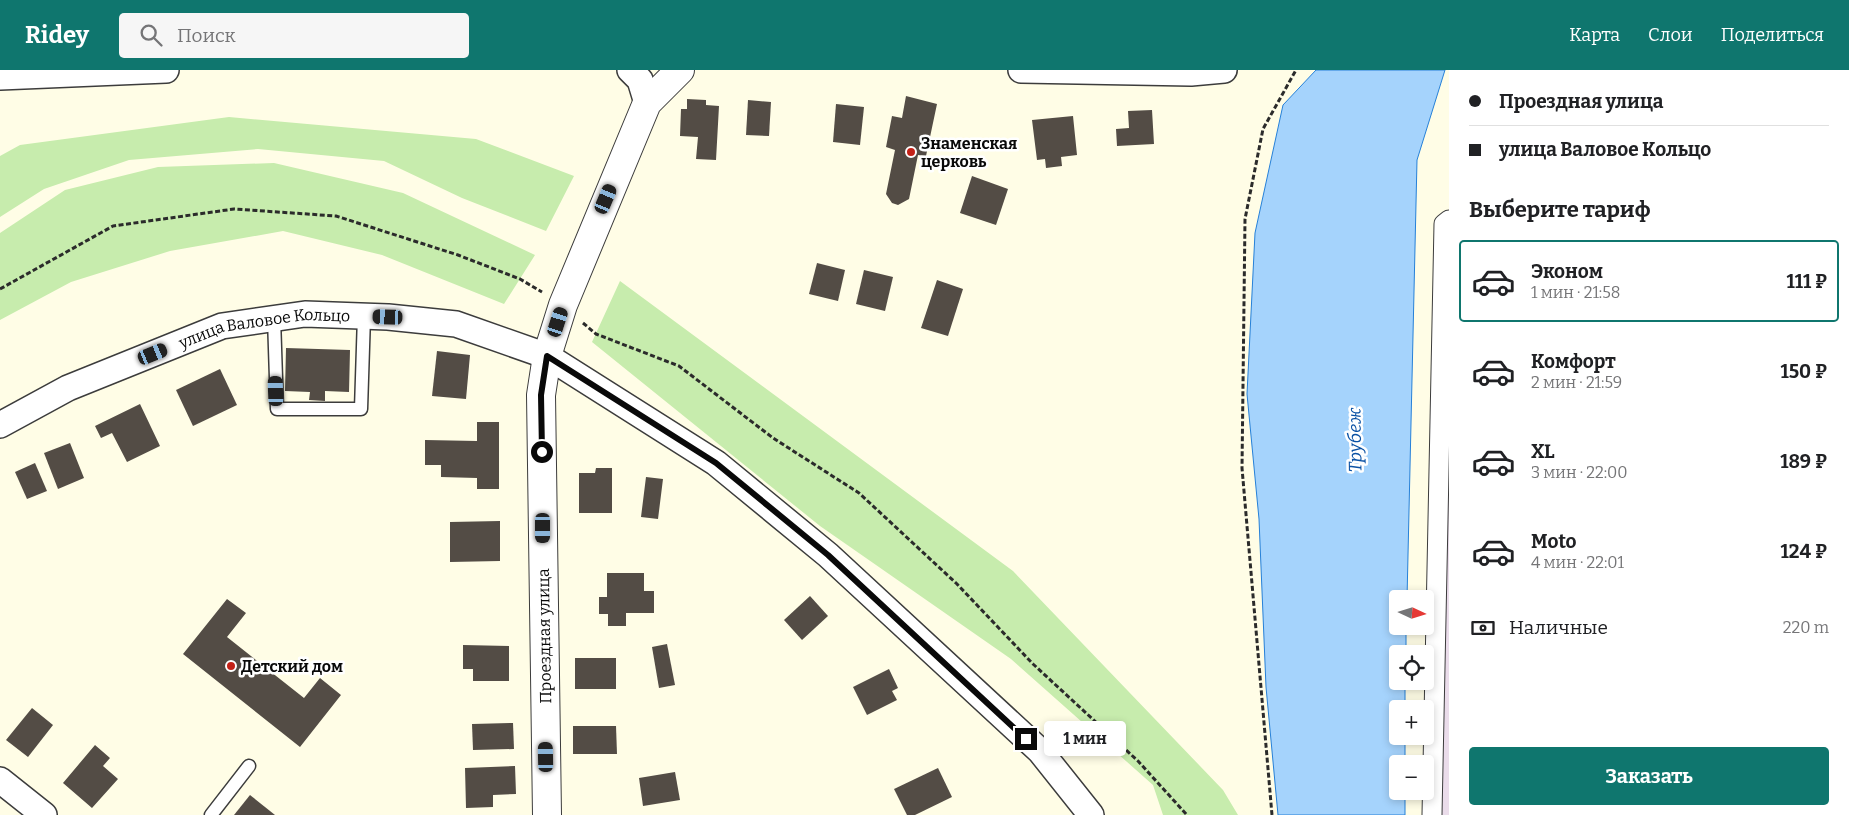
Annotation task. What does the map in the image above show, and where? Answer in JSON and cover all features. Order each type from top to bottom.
[{"type":"street","points":[[16,74],[166,70]]},
{"type":"street","points":[[630,70],[640,80],[647,103]]},
{"type":"street","name":"Проездная улица","points":[[548,815],[541,395],[547,356],[563,305],[647,103],[680,70]]},
{"type":"street","points":[[1021,70],[1191,73],[1224,70]]},
{"type":"street","points":[[1432,815],[1444,224],[1449,220]]},
{"type":"street","name":"улица Валовое Кольцо","points":[[0,425],[68,388],[222,326],[305,314],[364,316],[456,324],[547,356],[716,463],[828,555],[1040,751],[1091,815]]},
{"type":"street","points":[[0,780],[44,815]]},
{"type":"lane","points":[[274,318],[277,409],[361,409],[364,316]]},
{"type":"lane","points":[[211,815],[249,766]]},
{"type":"path","points":[[1272,815],[1242,468],[1245,219],[1263,129],[1296,70]]},
{"type":"shaded area","points":[[1449,417],[1449,815],[1437,815]]},
{"type":"green space","points":[[229,117],[476,139],[574,176],[546,231],[462,198],[384,161],[258,149],[129,160],[44,189],[0,217],[0,156],[20,145]]},
{"type":"green space","points":[[274,163],[403,193],[535,255],[504,304],[382,255],[283,231],[170,251],[71,282],[0,320],[0,233],[65,190],[158,167]]},
{"type":"green space","points":[[620,281],[1013,571],[1223,790],[1238,815],[1163,815],[1153,785],[1011,659],[820,526],[592,342]]},
{"type":"water","name":"Трубеж","points":[[1316,70],[1445,70],[1417,160],[1407,590],[1389,590],[1389,635],[1406,635],[1406,645],[1389,645],[1389,690],[1405,690],[1405,700],[1389,700],[1389,745],[1405,745],[1405,755],[1389,755],[1389,800],[1405,800],[1405,815],[1278,815],[1266,687],[1259,519],[1247,394],[1255,233],[1283,105]]},
{"type":"building","name":"Знаменская церковь","points":[[906,96],[937,104],[926,156],[918,155],[909,199],[898,205],[892,203],[886,194],[895,150],[886,147],[892,116],[902,118]]},
{"type":"building","points":[[687,99],[706,100],[706,105],[719,106],[716,160],[696,159],[698,137],[680,136],[681,109],[687,109]]},
{"type":"building","points":[[748,100],[771,102],[769,136],[746,135]]},
{"type":"building","points":[[836,104],[864,107],[860,145],[833,142]]},
{"type":"building","points":[[1152,110],[1154,144],[1117,146],[1116,129],[1129,128],[1128,111]]},
{"type":"building","points":[[1073,116],[1077,155],[1061,157],[1062,166],[1046,168],[1045,159],[1037,160],[1032,120]]},
{"type":"building","points":[[972,176],[1008,189],[996,225],[960,213]]},
{"type":"building","points":[[817,263],[845,270],[838,301],[809,294]]},
{"type":"building","points":[[864,270],[893,277],[885,311],[856,304]]},
{"type":"building","points":[[937,280],[963,289],[948,336],[921,328]]},
{"type":"building","points":[[286,348],[350,350],[349,392],[325,391],[325,401],[309,400],[310,392],[285,391]]},
{"type":"building","points":[[437,351],[470,355],[466,399],[432,396]]},
{"type":"building","points":[[220,369],[237,405],[193,426],[176,390]]},
{"type":"building","points":[[140,404],[160,446],[127,462],[112,433],[101,438],[95,426]]},
{"type":"building","points":[[477,422],[499,422],[499,489],[477,489],[477,478],[441,477],[441,465],[425,465],[425,440],[477,441]]},
{"type":"building","points":[[70,443],[84,478],[58,489],[44,453]]},
{"type":"building","points":[[35,463],[47,491],[27,499],[15,472]]},
{"type":"building","points":[[596,468],[612,468],[612,513],[579,513],[579,473],[595,473]]},
{"type":"building","points":[[646,477],[663,479],[658,519],[641,517]]},
{"type":"building","points":[[500,521],[500,561],[450,562],[450,522]]},
{"type":"building","points":[[607,573],[644,573],[644,591],[654,591],[654,613],[626,613],[626,626],[608,626],[608,614],[599,614],[599,597],[607,597]]},
{"type":"building","points":[[810,596],[828,616],[802,640],[784,620]]},
{"type":"building","name":"Детский дом","points":[[227,599],[246,613],[227,637],[304,698],[320,678],[341,695],[300,747],[183,654]]},
{"type":"building","points":[[667,644],[675,685],[659,688],[652,647]]},
{"type":"building","points":[[463,645],[509,646],[509,681],[473,681],[473,669],[463,669]]},
{"type":"building","points":[[575,658],[616,658],[616,689],[575,689]]},
{"type":"building","points":[[889,669],[898,688],[892,691],[897,700],[867,715],[853,687]]},
{"type":"building","points":[[32,708],[53,725],[28,757],[6,740]]},
{"type":"building","points":[[513,723],[514,749],[473,750],[472,724]]},
{"type":"building","points":[[573,726],[616,726],[617,754],[573,754]]},
{"type":"building","points":[[95,745],[110,758],[103,766],[118,779],[92,808],[63,783]]},
{"type":"building","points":[[515,766],[516,794],[493,795],[493,807],[466,808],[465,768]]},
{"type":"building","points":[[938,768],[952,797],[915,815],[907,815],[894,789]]},
{"type":"building","points":[[675,772],[680,800],[643,806],[639,778]]},
{"type":"building","points":[[250,795],[275,815],[234,815]]},
{"type":"place","name":"Знаменская церковь","points":[[911,152]]},
{"type":"place","name":"Детский дом","points":[[231,666]]},
{"type":"route","points":[[542,452],[541,395],[547,356],[716,463],[828,555],[1026,739]]}]
